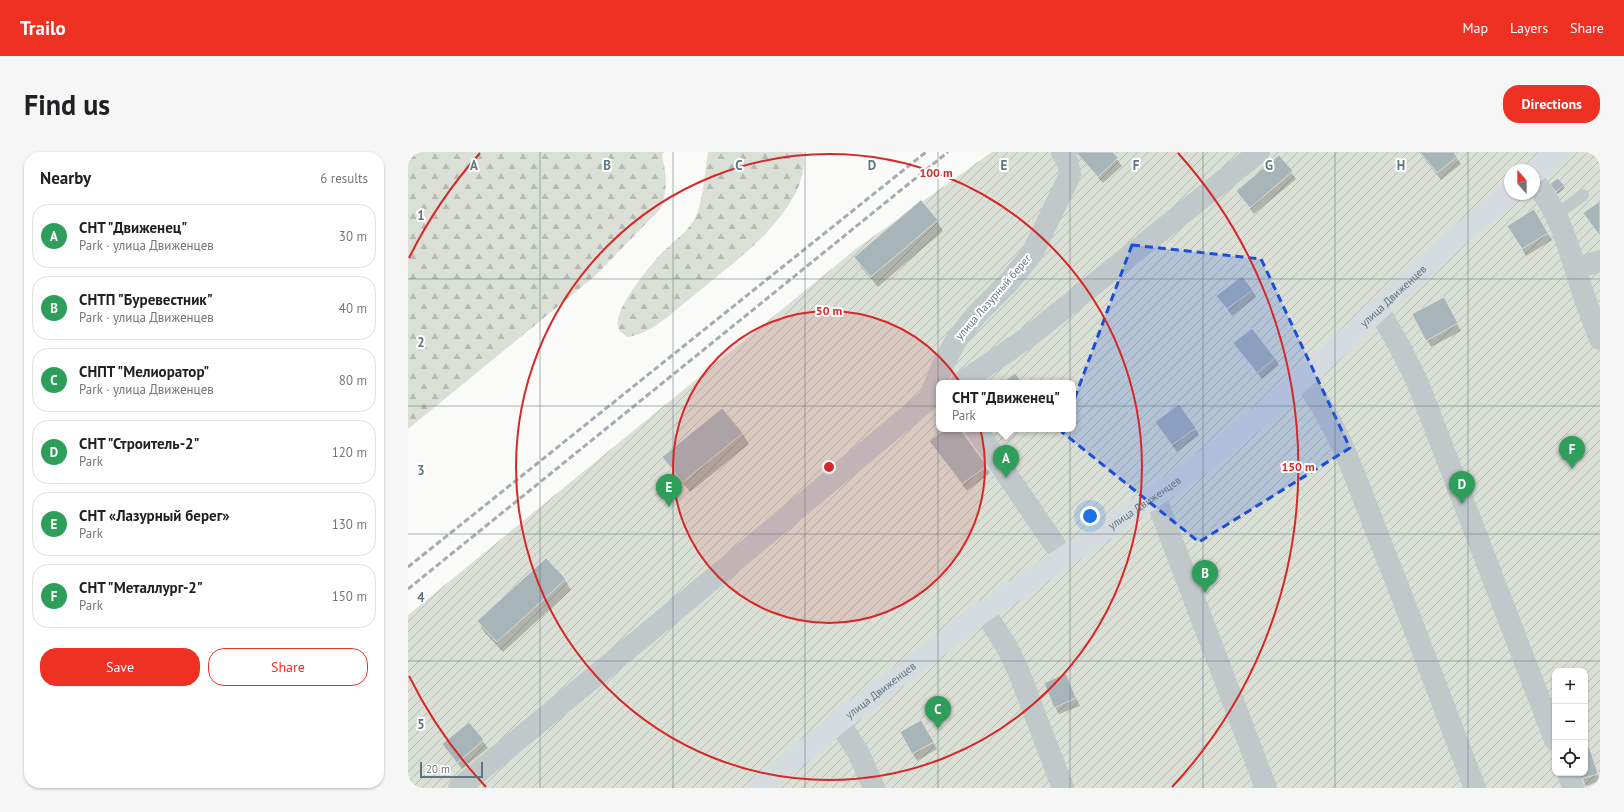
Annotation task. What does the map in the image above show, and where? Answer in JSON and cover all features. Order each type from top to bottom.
[{"type":"street","name":"улица Лазурный берег","points":[[938,380],[942,367],[956,340],[977,314],[1007,284],[1032,254],[1070,175],[1068,163],[1062,152]]},
{"type":"street","points":[[965,380],[1027,338],[1259,152]]},
{"type":"street","points":[[1540,168],[1560,152]]},
{"type":"street","points":[[1540,190],[1556,215],[1567,238],[1585,300],[1600,339]]},
{"type":"street","name":"улица Движенцев","points":[[758,788],[839,722],[984,611],[1206,460],[1303,379],[1457,237],[1504,198]]},
{"type":"street","points":[[1576,268],[1600,261]]},
{"type":"street","points":[[1378,310],[1395,336],[1419,386],[1552,732]]},
{"type":"street","points":[[1303,379],[1316,395],[1338,433],[1475,788]]},
{"type":"street","points":[[459,788],[934,396]]},
{"type":"street","points":[[978,432],[1063,557]]},
{"type":"street","points":[[1155,496],[1266,788]]},
{"type":"street","points":[[984,611],[1008,649],[1018,670],[1062,788]]},
{"type":"street","points":[[839,722],[858,752],[874,788]]},
{"type":"street","points":[[1569,776],[1574,788]]},
{"type":"lane","points":[[1556,215],[1584,195]]},
{"type":"highlighted area","points":[[1132,245],[1261,259],[1350,448],[1199,542],[1062,432]]},
{"type":"green space","points":[[408,152],[664,152],[662,156],[666,182],[662,207],[595,276],[408,429]]},
{"type":"green space","points":[[708,152],[803,152],[804,163],[799,186],[785,211],[774,225],[735,262],[654,327],[636,335],[627,337],[619,330],[619,314],[628,296],[655,260],[685,232],[696,216],[705,179]]},
{"type":"green space","points":[[992,152],[1600,152],[1600,788],[408,788],[408,615],[857,248]]},
{"type":"building","points":[[1076,152],[1113,152],[1118,158],[1098,177]]},
{"type":"building","points":[[1420,152],[1454,152],[1457,157],[1437,173]]},
{"type":"building","points":[[1279,155],[1293,171],[1250,208],[1236,191]]},
{"type":"building","points":[[1558,178],[1564,185],[1556,192],[1550,184]]},
{"type":"building","points":[[921,200],[938,220],[871,277],[854,257]]},
{"type":"building","points":[[1600,201],[1600,236],[1583,213]]},
{"type":"building","points":[[1534,209],[1548,233],[1522,249],[1507,226]]},
{"type":"building","points":[[1242,276],[1253,290],[1227,309],[1216,296]]},
{"type":"building","points":[[1444,297],[1458,323],[1426,341],[1412,314]]},
{"type":"building","points":[[1252,328],[1275,358],[1257,373],[1233,343]]},
{"type":"building","points":[[1015,373],[1021,380],[1006,380]]},
{"type":"building","points":[[1179,404],[1196,428],[1172,445],[1155,422]]},
{"type":"building","points":[[722,408],[743,433],[683,482],[662,457]]},
{"type":"building","points":[[941,432],[962,432],[987,466],[962,484],[929,441]]},
{"type":"building","points":[[546,558],[566,579],[497,642],[477,621]]},
{"type":"building","points":[[1066,673],[1076,698],[1054,708],[1044,683]]},
{"type":"building","points":[[921,720],[934,742],[912,754],[900,732]]},
{"type":"building","points":[[469,722],[484,740],[457,763],[442,744]]},
{"type":"building","points":[[1588,746],[1598,774],[1581,779],[1580,776],[1588,776]]},
{"type":"railway","points":[[408,567],[926,152]]},
{"type":"railway","points":[[408,589],[948,152]]},
{"type":"place","name":"СНТ \"Металлург-2\"","points":[[1572,469]]},
{"type":"place","name":"СНТ \"Движенец\"","points":[[1006,478]]},
{"type":"place","name":"СНТ \"Строитель-2\"","points":[[1462,504]]},
{"type":"place","name":"СНТ «Лазурный берег»","points":[[669,507]]},
{"type":"place","name":"СНТП \"Буревестник\"","points":[[1205,593]]},
{"type":"place","name":"СНПТ \"Мелиоратор\"","points":[[938,729]]}]
